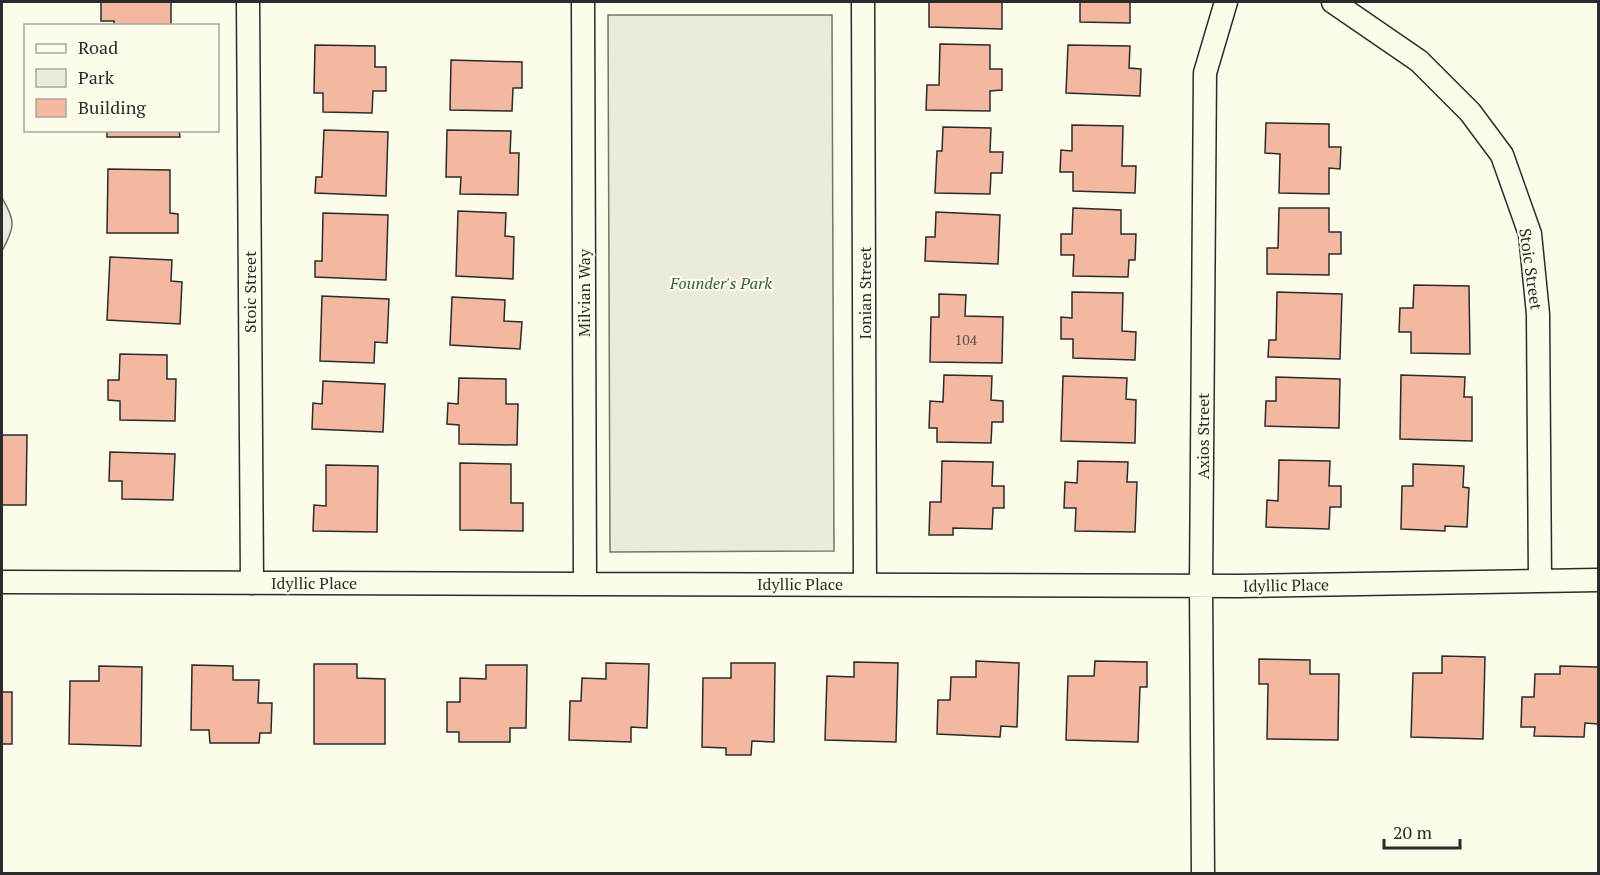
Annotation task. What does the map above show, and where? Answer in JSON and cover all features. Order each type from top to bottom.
[{"type":"street","name":"Stoic Street","points":[[248,2],[252,583]]},
{"type":"street","name":"Milvian Way","points":[[583,2],[585,584]]},
{"type":"street","name":"Ionian Street","points":[[863,2],[865,585]]},
{"type":"street","name":"Axios Street","points":[[1203,873],[1201,586],[1205,73],[1226,2]]},
{"type":"street","name":"Stoic Street","points":[[1333,2],[1419,61],[1470,112],[1502,155],[1530,234],[1538,314],[1540,581]]},
{"type":"street","name":"Idyllic Place","points":[[2,582],[1201,586],[1599,580]]},
{"type":"green space","name":"Founder's Park","points":[[608,15],[832,15],[834,551],[610,552]]},
{"type":"green space","points":[[2,198],[10,213],[12,224],[2,251]]},
{"type":"building","points":[[101,2],[171,2],[171,24],[114,24],[114,21],[101,21]]},
{"type":"building","points":[[929,2],[1002,2],[1002,29],[929,27]]},
{"type":"building","points":[[1080,2],[1130,2],[1130,23],[1080,22]]},
{"type":"building","points":[[940,44],[990,45],[990,69],[1002,69],[1002,90],[990,91],[990,111],[926,110],[927,85],[939,85]]},
{"type":"building","points":[[315,45],[375,46],[375,67],[386,67],[386,91],[373,91],[372,113],[323,112],[323,93],[314,93]]},
{"type":"building","points":[[1068,45],[1130,46],[1129,68],[1141,69],[1140,96],[1066,93]]},
{"type":"building","points":[[451,60],[522,62],[522,88],[513,88],[512,111],[450,110]]},
{"type":"building","points":[[1266,123],[1329,124],[1329,147],[1341,147],[1340,169],[1329,168],[1329,194],[1279,193],[1280,154],[1265,153]]},
{"type":"building","points":[[1072,125],[1123,126],[1122,166],[1136,166],[1135,193],[1073,191],[1073,172],[1060,172],[1061,150],[1072,151]]},
{"type":"building","points":[[943,127],[991,128],[990,152],[1003,152],[1002,173],[991,173],[990,194],[935,193],[937,151],[942,151]]},
{"type":"building","points":[[324,130],[388,132],[386,196],[315,193],[316,177],[322,177]]},
{"type":"building","points":[[447,130],[511,131],[510,153],[519,153],[518,195],[460,194],[461,177],[446,177]]},
{"type":"building","points":[[107,132],[179,132],[180,137],[107,137]]},
{"type":"building","points":[[108,169],[170,170],[170,213],[178,214],[178,233],[107,233]]},
{"type":"building","points":[[1073,208],[1121,210],[1121,234],[1136,234],[1135,260],[1129,260],[1128,277],[1073,276],[1074,255],[1061,255],[1061,234],[1072,234]]},
{"type":"building","points":[[1279,208],[1329,208],[1329,232],[1341,232],[1341,254],[1329,254],[1329,275],[1267,274],[1267,248],[1278,248]]},
{"type":"building","points":[[458,211],[506,213],[505,236],[514,237],[513,279],[456,276]]},
{"type":"building","points":[[936,212],[1000,215],[998,264],[925,261],[926,237],[935,237]]},
{"type":"building","points":[[323,213],[388,215],[386,280],[315,277],[315,261],[322,261]]},
{"type":"building","points":[[110,257],[172,260],[171,281],[182,282],[180,324],[107,320]]},
{"type":"building","points":[[1414,285],[1469,286],[1470,354],[1411,353],[1411,332],[1399,332],[1400,308],[1413,308]]},
{"type":"building","points":[[1072,292],[1123,293],[1122,331],[1136,332],[1135,360],[1073,358],[1073,339],[1061,339],[1061,317],[1072,318]]},
{"type":"building","points":[[1277,292],[1342,294],[1340,359],[1268,357],[1269,340],[1276,340]]},
{"type":"building","points":[[939,294],[966,295],[965,316],[1003,317],[1002,363],[930,362],[931,317],[939,317]]},
{"type":"building","points":[[322,296],[389,299],[387,343],[375,342],[374,363],[320,361]]},
{"type":"building","points":[[452,297],[505,300],[504,321],[522,322],[520,349],[450,345]]},
{"type":"building","points":[[120,354],[167,355],[167,379],[176,379],[175,421],[120,420],[120,401],[108,400],[108,380],[119,380]]},
{"type":"building","points":[[944,375],[992,376],[991,400],[1003,401],[1003,422],[992,422],[991,443],[937,442],[937,428],[929,428],[930,401],[943,402]]},
{"type":"building","points":[[1401,375],[1465,377],[1464,397],[1472,397],[1472,441],[1400,439]]},
{"type":"building","points":[[1063,376],[1127,378],[1126,399],[1136,400],[1135,443],[1061,441]]},
{"type":"building","points":[[1276,377],[1340,379],[1339,428],[1265,426],[1266,401],[1276,401]]},
{"type":"building","points":[[459,378],[506,379],[506,404],[518,404],[517,445],[459,444],[459,425],[447,424],[448,403],[458,404]]},
{"type":"building","points":[[323,381],[385,384],[383,432],[312,429],[313,403],[322,404]]},
{"type":"building","points":[[2,435],[27,435],[26,505],[2,505]]},
{"type":"building","points":[[110,452],[175,454],[173,500],[122,499],[122,481],[109,481]]},
{"type":"building","points":[[1279,460],[1330,461],[1329,486],[1341,486],[1341,507],[1330,507],[1329,529],[1266,527],[1267,500],[1278,501]]},
{"type":"building","points":[[942,461],[993,462],[992,486],[1004,486],[1004,508],[993,508],[992,529],[953,528],[953,535],[929,535],[930,502],[941,502]]},
{"type":"building","points":[[1078,461],[1128,462],[1127,482],[1137,482],[1135,532],[1075,531],[1076,508],[1064,508],[1065,482],[1077,483]]},
{"type":"building","points":[[460,463],[511,464],[511,503],[523,503],[523,531],[460,530]]},
{"type":"building","points":[[1413,464],[1464,466],[1463,487],[1469,488],[1467,527],[1445,526],[1445,531],[1401,529],[1402,486],[1413,486]]},
{"type":"building","points":[[326,465],[378,466],[377,532],[313,531],[314,505],[326,506]]},
{"type":"building","points":[[1442,656],[1485,657],[1483,739],[1411,737],[1413,673],[1442,673]]},
{"type":"building","points":[[1259,659],[1310,660],[1310,674],[1339,674],[1338,740],[1267,739],[1268,684],[1259,684]]},
{"type":"building","points":[[976,661],[1019,663],[1017,727],[1001,726],[1000,737],[937,734],[938,700],[950,700],[951,677],[976,677]]},
{"type":"building","points":[[1095,661],[1147,662],[1147,687],[1140,687],[1138,742],[1066,740],[1068,676],[1094,676]]},
{"type":"building","points":[[854,662],[898,663],[896,742],[825,740],[827,676],[854,677]]},
{"type":"building","points":[[606,663],[649,664],[647,728],[631,727],[631,742],[569,740],[570,701],[581,701],[582,678],[606,679]]},
{"type":"building","points":[[731,663],[775,663],[774,742],[752,741],[751,755],[726,755],[726,748],[702,747],[703,678],[731,678]]},
{"type":"building","points":[[314,664],[357,664],[357,678],[385,679],[385,744],[314,744]]},
{"type":"building","points":[[192,665],[233,666],[233,680],[259,680],[258,703],[272,703],[271,733],[260,733],[259,743],[210,743],[209,730],[191,730]]},
{"type":"building","points":[[486,665],[527,665],[526,728],[510,728],[510,742],[459,742],[459,732],[447,732],[447,702],[460,702],[460,678],[486,679]]},
{"type":"building","points":[[99,666],[142,667],[141,746],[69,744],[70,681],[99,681]]},
{"type":"building","points":[[1560,666],[1598,667],[1598,724],[1585,723],[1584,737],[1534,736],[1535,727],[1521,727],[1522,697],[1534,697],[1535,674],[1560,674]]},
{"type":"building","points":[[2,692],[12,692],[12,744],[2,744]]}]
